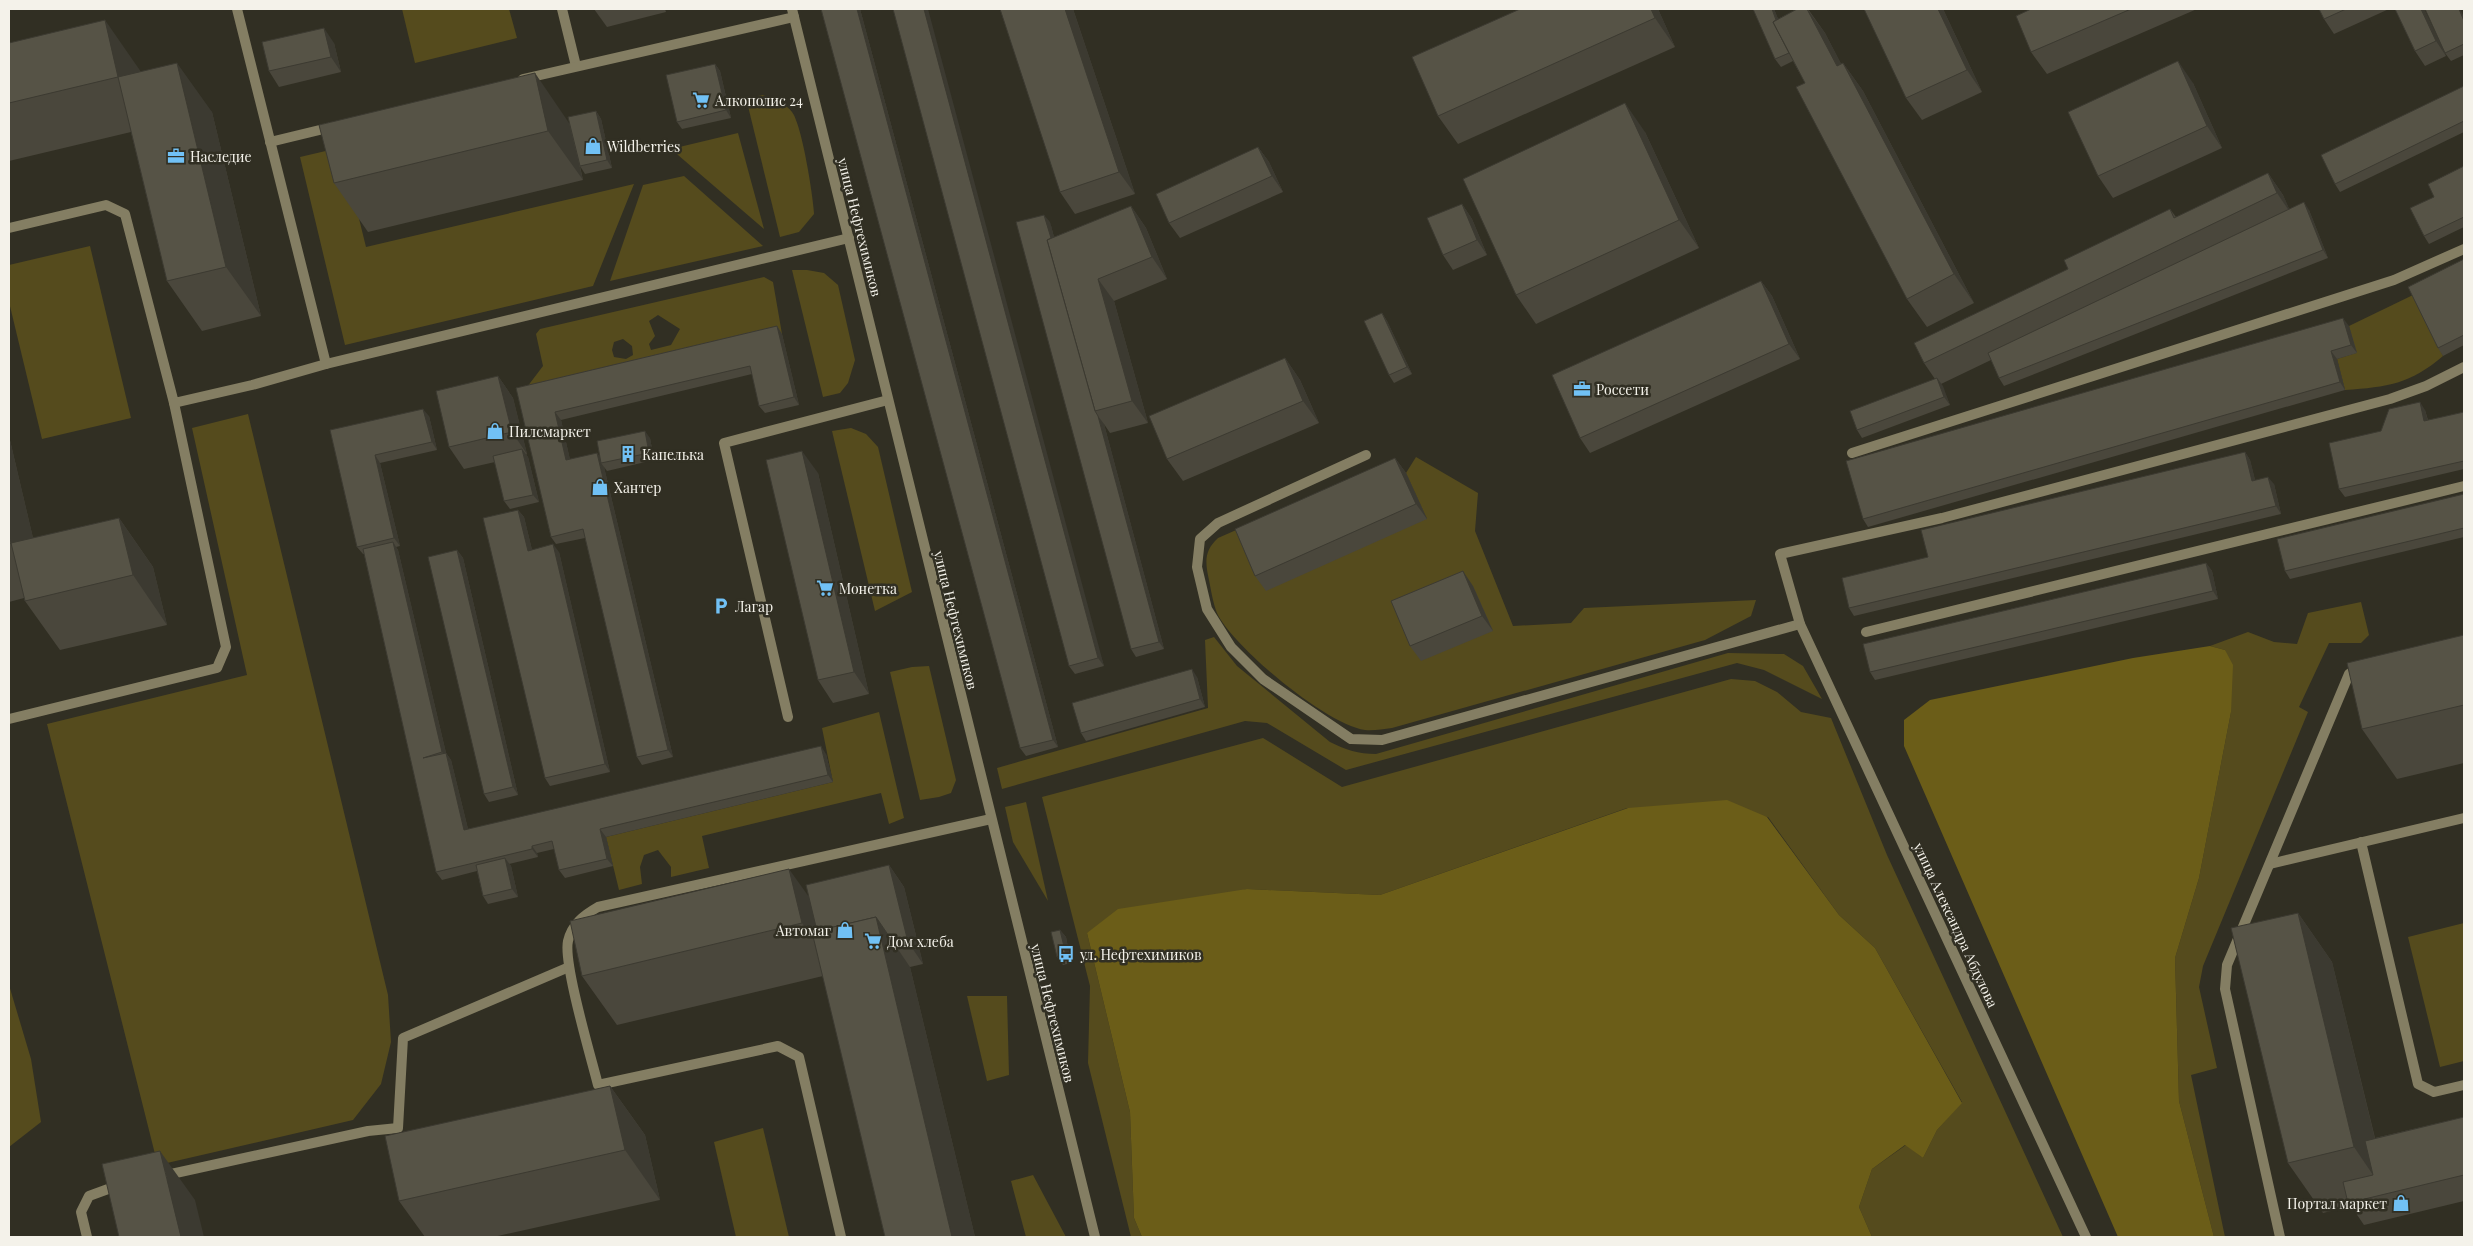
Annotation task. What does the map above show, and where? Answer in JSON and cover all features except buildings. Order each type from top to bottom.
[{"type":"street","points":[[236,9],[326,364]]},
{"type":"street","points":[[562,9],[576,66]]},
{"type":"street","points":[[509,83],[793,13]]},
{"type":"street","name":"улица Нефтехимиков","points":[[793,13],[1095,1237]]},
{"type":"street","points":[[270,142],[346,123]]},
{"type":"street","points":[[9,228],[106,205],[125,214],[174,403],[226,647],[217,668],[9,719]]},
{"type":"street","points":[[174,403],[252,385],[326,364],[849,238]]},
{"type":"street","points":[[1852,453],[2394,280],[2464,250]]},
{"type":"street","name":"улица Александра Абдулова","points":[[2086,1237],[1800,624],[1780,554],[1942,518],[2390,399],[2426,386],[2464,368]]},
{"type":"street","points":[[788,717],[724,443],[888,400]]},
{"type":"street","points":[[1366,455],[1218,523],[1200,539],[1197,567],[1206,609],[1231,647],[1263,679],[1351,738],[1382,740],[1800,624]]},
{"type":"street","points":[[1866,632],[2464,486]]},
{"type":"street","points":[[2280,1237],[2225,988],[2227,965],[2349,674],[2371,658]]},
{"type":"street","points":[[2270,864],[2464,818]]},
{"type":"street","points":[[841,1237],[798,1058],[778,1046],[598,1085],[569,967],[568,941],[579,918],[598,907],[991,819]]},
{"type":"street","points":[[2361,842],[2418,1084],[2434,1092],[2464,1085]]},
{"type":"street","points":[[156,1177],[368,1131],[398,1128],[403,1038],[569,967]]},
{"type":"street","points":[[87,1237],[81,1212],[89,1196],[108,1188],[127,1184]]},
{"type":"shaded area","points":[[402,9],[509,9],[517,38],[415,63]]},
{"type":"shaded area","points":[[763,95],[782,103],[792,112],[796,119],[806,161],[813,205],[814,214],[799,232],[780,237],[746,98]]},
{"type":"shaded area","points":[[738,133],[764,229],[671,149]]},
{"type":"shaded area","points":[[394,135],[347,170],[366,247],[634,184],[593,286],[345,345],[300,157]]},
{"type":"shaded area","points":[[684,176],[763,246],[610,281],[643,185]]},
{"type":"shaded area","points":[[90,246],[131,418],[42,439],[9,302],[9,265]]},
{"type":"shaded area","points":[[792,270],[824,273],[838,285],[855,360],[848,383],[840,393],[823,397]]},
{"type":"shaded area","points":[[764,277],[773,282],[782,334],[521,395],[543,366],[536,334],[540,329]],"holes":[[[658,315],[680,329],[671,345],[651,350],[649,344],[655,336],[649,321]],[[623,339],[632,346],[633,355],[626,359],[614,357],[612,350],[614,342]]]},
{"type":"shaded area","points":[[2413,295],[2443,356],[2420,373],[2398,382],[2345,390],[2337,359],[2356,353],[2349,326]]},
{"type":"shaded area","points":[[248,414],[388,995],[391,1042],[381,1084],[353,1120],[167,1163],[155,1154],[47,724],[247,675],[192,428]]},
{"type":"shaded area","points":[[851,428],[866,434],[878,447],[912,592],[875,611],[832,431]]},
{"type":"shaded area","points":[[1416,457],[1478,493],[1475,531],[1513,626],[1571,623],[1584,608],[1756,600],[1751,616],[1705,640],[1392,728],[1365,730],[1348,725],[1306,700],[1283,682],[1261,664],[1226,628],[1217,613],[1213,601],[1207,568],[1208,552],[1218,538],[1359,476],[1427,519],[1406,473]]},
{"type":"shaded area","points":[[2361,602],[2369,635],[2361,643],[2329,643],[2299,707],[2308,712],[2203,966],[2199,987],[2217,1068],[2191,1075],[2225,1237],[2214,1237],[2179,1101],[2175,958],[2199,878],[2231,712],[2225,650],[2210,646],[2248,632],[2274,642],[2297,644],[2308,613]]},
{"type":"shaded area","points":[[1214,637],[1237,666],[1330,742],[1363,753],[1376,754],[1728,653],[1784,654],[1803,666],[1822,699],[1764,670],[1737,663],[1346,770],[1267,723],[1245,721],[1002,789],[997,768],[1208,708],[1205,640]]},
{"type":"shaded area","points":[[2210,646],[2225,650],[2233,665],[2231,712],[2199,878],[2175,958],[2179,1101],[2214,1237],[2118,1237],[1904,746],[1904,720],[1930,700],[2133,658]]},
{"type":"shaded area","points":[[929,666],[956,780],[951,793],[920,800],[890,672],[912,667]]},
{"type":"shaded area","points":[[1731,679],[1755,681],[1777,692],[1801,712],[1831,718],[1887,855],[2063,1237],[1872,1237],[1859,1207],[1872,1169],[1906,1145],[1923,1158],[1937,1130],[1962,1102],[1875,948],[1839,915],[1768,817],[1627,808],[1380,895],[1247,889],[1087,933],[1130,1112],[1134,1218],[1142,1237],[1131,1237],[1088,1063],[1090,986],[1042,797],[1263,738],[1342,787]]},
{"type":"shaded area","points":[[879,712],[904,818],[889,824],[881,793],[702,836],[709,868],[671,877],[671,867],[658,850],[644,855],[640,867],[642,884],[619,890],[606,837],[833,782],[822,728]]},
{"type":"shaded area","points":[[1727,800],[1767,817],[1839,915],[1875,948],[1962,1103],[1937,1130],[1923,1158],[1905,1145],[1872,1169],[1859,1207],[1872,1237],[1142,1237],[1134,1218],[1130,1112],[1087,933],[1118,909],[1247,889],[1380,895],[1628,808]]},
{"type":"shaded area","points":[[1026,802],[1048,901],[1013,842],[1005,807]]},
{"type":"shaded area","points":[[2464,923],[2464,1061],[2440,1067],[2408,937]]},
{"type":"shaded area","points":[[9,985],[31,1059],[41,1122],[9,1147]]},
{"type":"shaded area","points":[[967,996],[1007,996],[1009,1075],[987,1081]]},
{"type":"shaded area","points":[[763,1128],[789,1237],[736,1237],[714,1142]]},
{"type":"shaded area","points":[[1033,1175],[1066,1237],[1026,1237],[1011,1181]]},
{"type":"place","name":"Алкополис 24","points":[[701,100]]},
{"type":"place","name":"Wildberries","points":[[593,146]]},
{"type":"place","name":"Наследие","points":[[176,156]]},
{"type":"place","name":"Россети","points":[[1582,389]]},
{"type":"place","name":"Пилсмаркет","points":[[495,431]]},
{"type":"place","name":"Капелька","points":[[628,454]]},
{"type":"place","name":"Хантер","points":[[600,487]]},
{"type":"place","name":"Монетка","points":[[825,588]]},
{"type":"place","name":"Лагар","points":[[721,606]]},
{"type":"place","name":"Автомаг","points":[[845,930]]},
{"type":"place","name":"Дом хлеба","points":[[873,941]]},
{"type":"place","name":"ул. Нефтехимиков","points":[[1066,954]]},
{"type":"place","name":"Портал маркет","points":[[2401,1203]]}]
